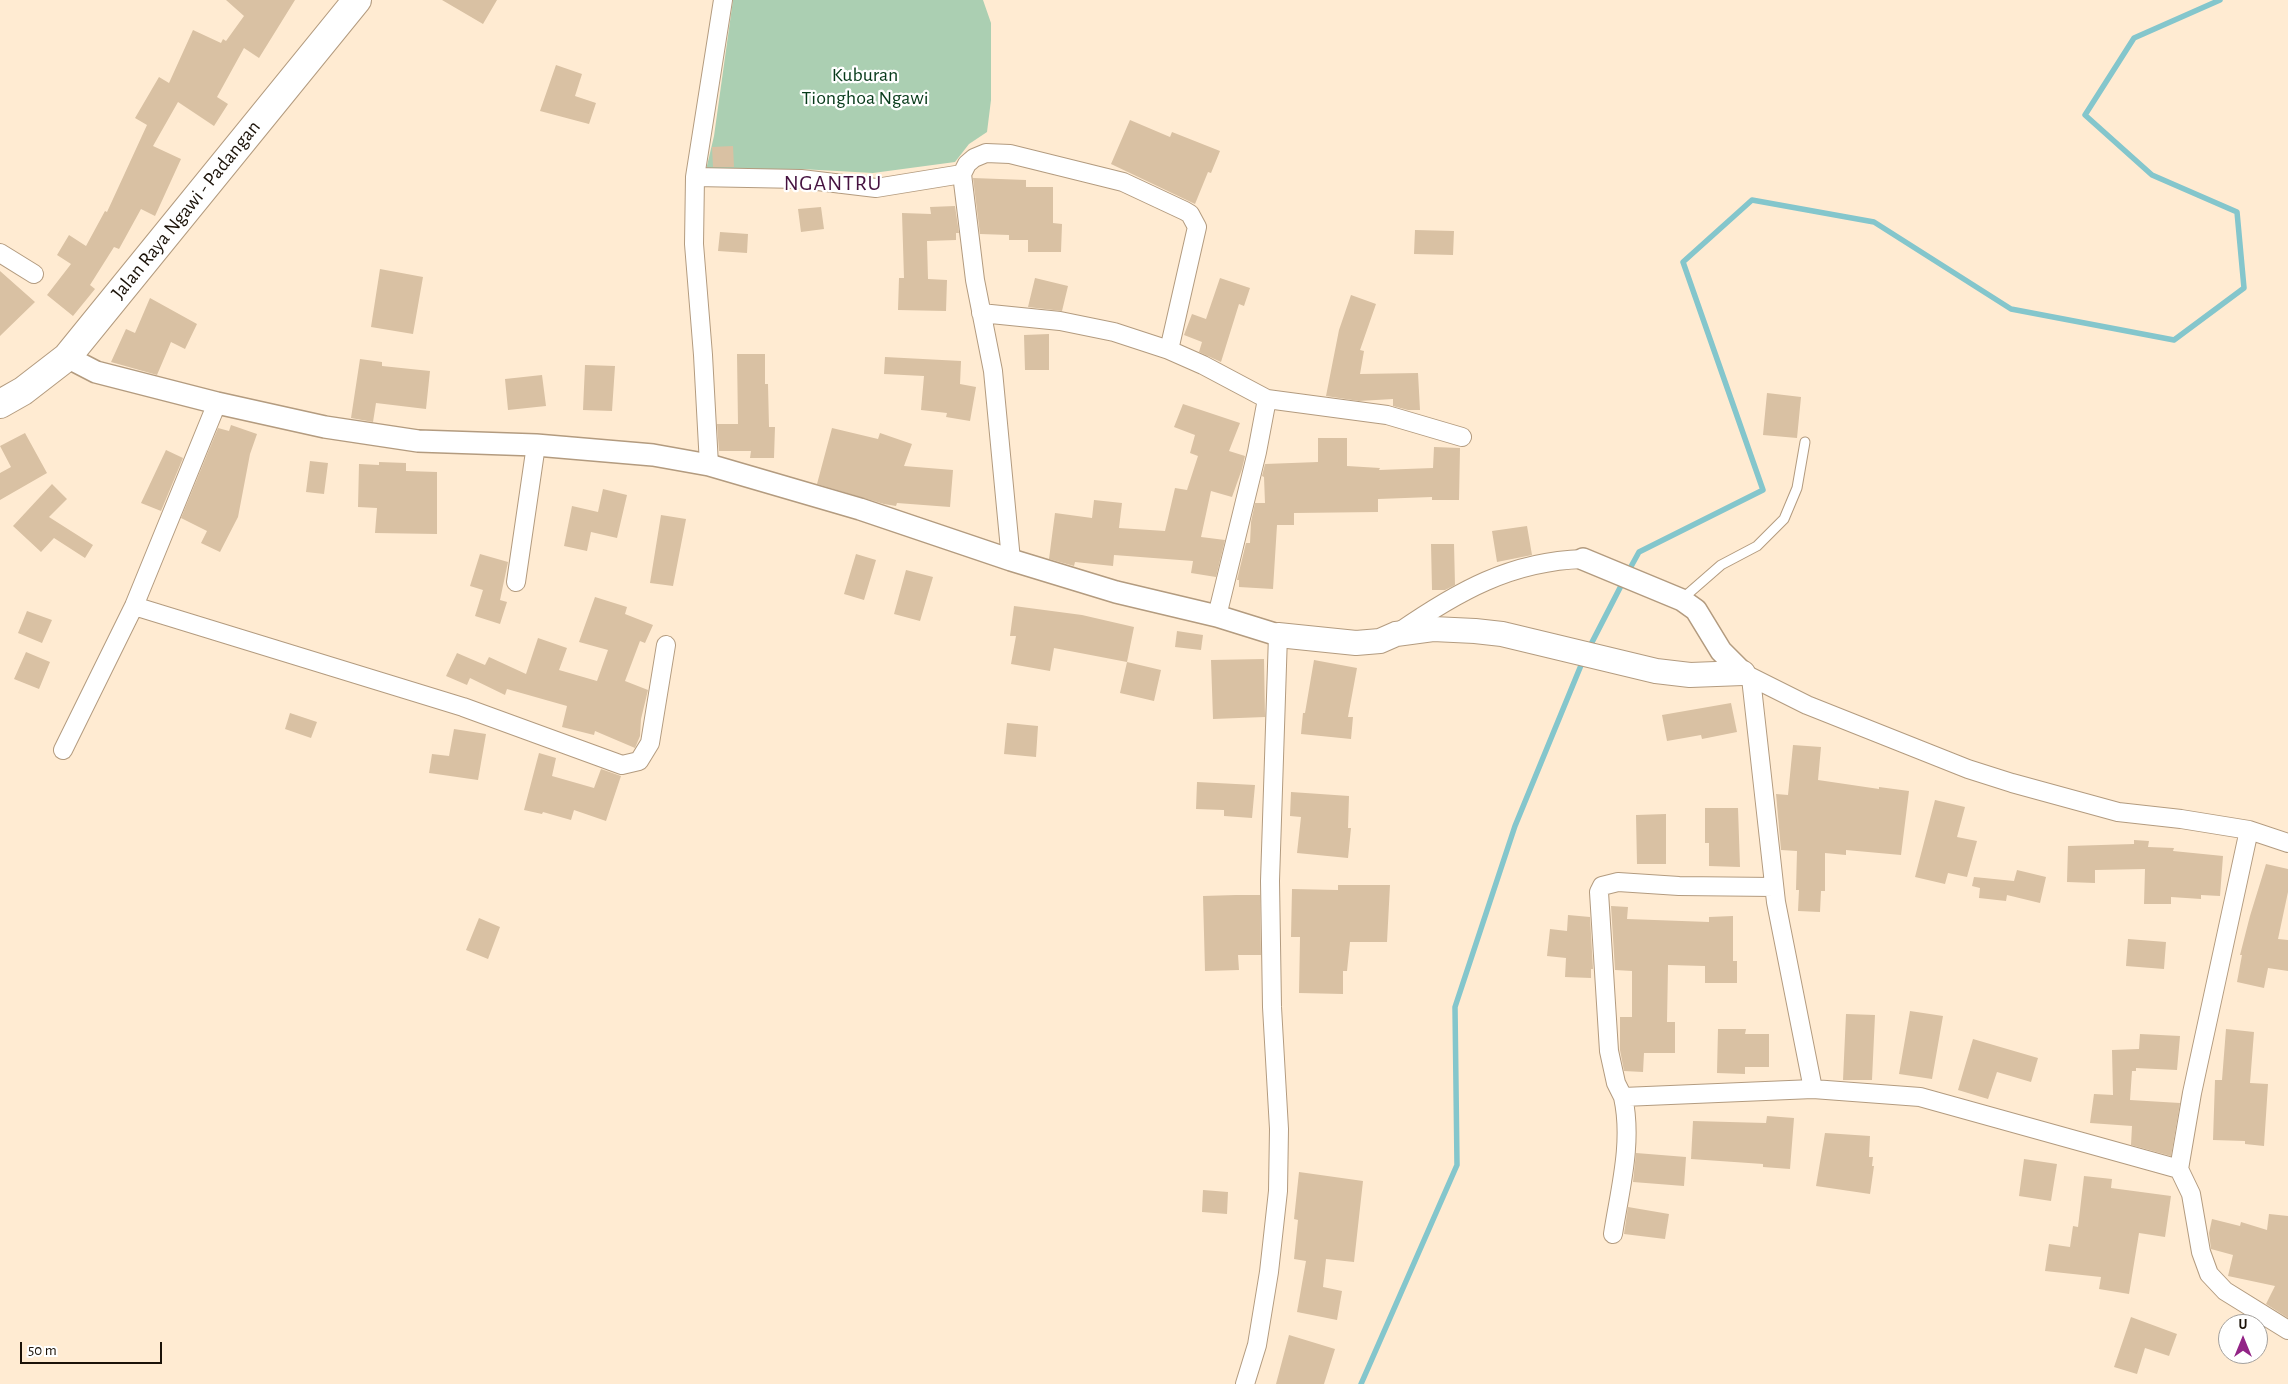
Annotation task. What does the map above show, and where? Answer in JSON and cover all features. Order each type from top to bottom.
[{"type":"highway","name":"Jalan Raya Ngawi - Padangan","points":[[0,404],[23,391],[67,357],[357,0]]},
{"type":"main road","points":[[1278,635],[1356,643],[1380,641],[1396,634],[1433,629],[1502,634],[1656,671],[1690,675],[1747,676]]},
{"type":"street","points":[[709,465],[694,244],[695,177],[723,0]]},
{"type":"street","points":[[1011,560],[993,371],[975,280],[962,174],[967,164],[974,158],[986,153],[1010,154],[1123,182],[1190,214],[1197,227],[1169,350]]},
{"type":"street","points":[[695,177],[802,179],[876,188],[962,174]]},
{"type":"street","points":[[0,252],[34,274]]},
{"type":"street","points":[[981,313],[1060,321],[1114,332],[1169,350],[1203,365],[1267,400],[1387,415],[1462,437]]},
{"type":"street","points":[[67,357],[96,372],[217,403],[325,427],[418,441],[536,444],[653,455],[709,465],[860,509],[1011,560],[1116,592],[1218,616],[1278,635],[1270,882],[1272,1007],[1278,1129],[1278,1191],[1269,1272],[1257,1345],[1245,1384]]},
{"type":"street","points":[[1218,616],[1257,452],[1267,400]]},
{"type":"street","points":[[63,750],[134,606],[217,403]]},
{"type":"street","points":[[516,582],[536,444]]},
{"type":"street","points":[[1396,634],[1435,607],[1472,586],[1508,572],[1555,560],[1583,559],[1663,590],[1682,600],[1696,610],[1721,651],[1747,676],[1807,705],[1968,769],[2012,783],[2118,812],[2181,819],[2249,830],[2288,843]]},
{"type":"street","points":[[134,606],[464,706],[622,765],[639,761],[650,743],[666,645]]},
{"type":"street","points":[[1747,676],[1774,887],[1813,1089]]},
{"type":"street","points":[[2249,830],[2192,1093],[2180,1169],[2192,1194],[2201,1252],[2209,1274],[2225,1291],[2288,1330]]},
{"type":"street","points":[[1613,1234],[1627,1137],[1627,1115],[1623,1097],[1616,1083],[1609,1051],[1599,892],[1602,886],[1618,882],[1679,886],[1774,887]]},
{"type":"street","points":[[1623,1097],[1813,1089],[1920,1097],[2180,1169]]},
{"type":"lane","points":[[1682,600],[1721,565],[1757,546],[1784,519],[1796,488],[1805,442]]},
{"type":"green space","name":"Kuburan Tionghoa Ngawi","points":[[733,0],[983,0],[991,23],[991,100],[987,132],[969,144],[955,162],[873,173],[801,169],[706,170],[714,136]]},
{"type":"building","points":[[226,0],[295,0],[259,58],[244,48],[217,97],[228,104],[214,126],[178,102],[153,146],[181,159],[155,216],[141,209],[119,249],[114,247],[90,285],[95,289],[73,316],[47,295],[71,264],[57,255],[69,235],[86,246],[105,211],[107,212],[147,125],[135,118],[159,77],[169,83],[193,30],[221,43],[223,39],[226,41],[244,16]]},
{"type":"building","points":[[442,0],[497,0],[483,24]]},
{"type":"building","points":[[556,65],[582,74],[575,96],[596,103],[589,124],[540,111]]},
{"type":"building","points":[[1130,120],[1170,137],[1172,132],[1220,151],[1211,173],[1208,172],[1195,204],[1111,164]]},
{"type":"building","points":[[733,146],[734,167],[713,167],[712,147]]},
{"type":"building","points":[[973,178],[1026,180],[1026,187],[1053,187],[1053,223],[1062,224],[1061,252],[1028,252],[1028,240],[1009,240],[1009,235],[980,234]]},
{"type":"building","points":[[955,206],[959,233],[956,233],[956,240],[927,241],[928,279],[947,280],[946,311],[898,310],[899,278],[904,278],[902,213],[931,214],[930,207]]},
{"type":"building","points":[[821,207],[824,229],[801,232],[798,209]]},
{"type":"building","points":[[1415,230],[1454,231],[1453,255],[1414,254]]},
{"type":"building","points":[[720,232],[748,234],[747,253],[718,251]]},
{"type":"building","points":[[380,269],[423,277],[413,334],[371,327]]},
{"type":"building","points":[[0,271],[35,302],[0,336]]},
{"type":"building","points":[[1035,278],[1068,286],[1062,311],[1028,307]]},
{"type":"building","points":[[1220,278],[1250,288],[1244,306],[1239,304],[1221,362],[1199,352],[1202,342],[1184,335],[1192,314],[1206,319]]},
{"type":"building","points":[[1351,295],[1376,304],[1360,350],[1364,351],[1360,374],[1418,373],[1420,410],[1408,410],[1393,406],[1393,399],[1359,401],[1326,396],[1339,330]]},
{"type":"building","points":[[150,298],[197,324],[185,349],[171,342],[157,375],[111,362],[126,329],[135,333]]},
{"type":"building","points":[[1049,334],[1049,370],[1025,370],[1024,335]]},
{"type":"building","points":[[737,354],[765,354],[765,384],[768,384],[769,427],[775,427],[774,458],[750,458],[751,451],[719,451],[717,424],[738,424]]},
{"type":"building","points":[[885,357],[961,361],[960,384],[976,387],[970,421],[946,417],[947,413],[921,410],[924,376],[884,374]]},
{"type":"building","points":[[360,359],[382,362],[382,366],[430,371],[426,409],[376,403],[373,422],[351,418]]},
{"type":"building","points":[[585,365],[615,366],[612,411],[583,410]]},
{"type":"building","points":[[542,375],[546,406],[508,410],[505,379]]},
{"type":"building","points":[[1767,393],[1801,397],[1797,438],[1763,435]]},
{"type":"building","points":[[1183,404],[1240,423],[1229,451],[1245,456],[1242,469],[1232,497],[1211,491],[1201,537],[1225,540],[1216,577],[1191,573],[1193,561],[1114,555],[1113,566],[1075,562],[1074,566],[1049,559],[1055,513],[1092,518],[1094,500],[1122,503],[1119,528],[1165,531],[1175,488],[1187,490],[1198,456],[1190,453],[1195,435],[1174,427]]},
{"type":"building","points":[[231,425],[257,434],[250,454],[238,517],[220,552],[201,543],[207,531],[181,518],[218,428],[229,431]]},
{"type":"building","points":[[832,428],[878,439],[880,433],[912,444],[904,466],[953,470],[950,507],[897,503],[896,506],[884,504],[817,484]]},
{"type":"building","points":[[25,433],[47,473],[0,500],[0,473],[11,467],[0,446]]},
{"type":"building","points":[[1318,438],[1347,438],[1347,466],[1380,468],[1379,470],[1433,468],[1434,447],[1460,448],[1459,500],[1432,500],[1432,497],[1378,499],[1378,512],[1294,513],[1294,525],[1277,525],[1273,589],[1239,587],[1239,580],[1237,580],[1246,543],[1250,543],[1251,522],[1255,503],[1265,503],[1264,477],[1262,476],[1265,464],[1318,462]]},
{"type":"building","points":[[166,450],[183,458],[161,511],[141,503]]},
{"type":"building","points":[[310,461],[328,463],[324,494],[306,492]]},
{"type":"building","points":[[379,462],[406,463],[406,471],[437,472],[437,534],[375,533],[377,508],[358,507],[359,464],[379,465]]},
{"type":"building","points":[[52,484],[67,499],[49,517],[93,545],[85,558],[54,538],[41,552],[13,526]]},
{"type":"building","points":[[603,489],[627,495],[617,538],[591,532],[587,551],[564,546],[572,506],[598,512]]},
{"type":"building","points":[[661,515],[686,519],[673,586],[650,583]]},
{"type":"building","points":[[1527,526],[1532,555],[1497,562],[1492,531]]},
{"type":"building","points":[[1431,544],[1454,544],[1455,585],[1445,590],[1432,590]]},
{"type":"building","points":[[480,554],[508,562],[500,600],[507,602],[500,624],[475,616],[483,590],[470,586]]},
{"type":"building","points":[[856,554],[876,560],[864,600],[844,594]]},
{"type":"building","points":[[906,570],[933,577],[920,621],[894,614]]},
{"type":"building","points":[[595,597],[627,607],[625,614],[653,625],[645,643],[640,641],[625,681],[648,690],[641,719],[640,736],[635,748],[595,731],[594,735],[562,727],[567,706],[507,689],[505,695],[470,678],[467,685],[446,676],[457,653],[485,665],[489,657],[526,674],[538,638],[567,648],[559,670],[597,681],[608,650],[579,642]]},
{"type":"building","points":[[1014,606],[1082,615],[1134,627],[1127,662],[1054,648],[1050,671],[1011,664],[1016,636],[1010,636]]},
{"type":"building","points":[[27,611],[52,620],[42,643],[18,633]]},
{"type":"building","points":[[1177,631],[1203,635],[1201,650],[1175,647]]},
{"type":"building","points":[[26,652],[50,662],[39,689],[14,679]]},
{"type":"building","points":[[1264,659],[1265,717],[1213,719],[1211,660]]},
{"type":"building","points":[[1314,660],[1357,668],[1348,717],[1353,717],[1351,739],[1301,734],[1303,713],[1305,713]]},
{"type":"building","points":[[1127,662],[1161,670],[1154,701],[1120,693]]},
{"type":"building","points":[[1731,703],[1737,732],[1702,739],[1701,735],[1667,741],[1662,715]]},
{"type":"building","points":[[290,713],[317,722],[311,738],[285,729]]},
{"type":"building","points":[[1007,723],[1038,726],[1036,757],[1004,754]]},
{"type":"building","points":[[454,729],[486,734],[478,780],[429,773],[432,754],[449,756]]},
{"type":"building","points":[[1793,745],[1821,747],[1818,780],[1879,789],[1879,787],[1909,791],[1901,855],[1846,850],[1846,855],[1825,853],[1825,891],[1821,891],[1820,912],[1798,911],[1799,890],[1796,890],[1797,851],[1781,850],[1776,794],[1788,795]]},
{"type":"building","points":[[539,753],[556,758],[552,776],[594,788],[601,769],[621,776],[606,821],[574,810],[571,820],[543,812],[542,814],[524,810]]},
{"type":"building","points":[[1197,782],[1255,785],[1252,818],[1224,816],[1224,810],[1196,809]]},
{"type":"building","points":[[1291,792],[1349,796],[1348,828],[1351,828],[1348,858],[1297,853],[1301,817],[1290,816]]},
{"type":"building","points":[[1935,800],[1965,807],[1957,837],[1977,841],[1967,877],[1948,873],[1945,884],[1915,877]]},
{"type":"building","points":[[1705,808],[1738,808],[1740,867],[1709,866],[1709,843],[1705,843]]},
{"type":"building","points":[[1666,814],[1666,864],[1637,864],[1636,815]]},
{"type":"building","points":[[2134,840],[2149,841],[2148,847],[2174,848],[2173,851],[2223,856],[2220,896],[2201,895],[2201,899],[2171,897],[2171,904],[2144,904],[2145,869],[2095,870],[2095,883],[2067,882],[2068,846],[2134,844]]},
{"type":"building","points":[[2266,864],[2288,869],[2288,892],[2278,939],[2288,940],[2288,971],[2268,968],[2264,988],[2237,982],[2242,955],[2240,955]]},
{"type":"building","points":[[2017,870],[2046,877],[2040,903],[2007,895],[2006,901],[1979,898],[1980,888],[1972,886],[1974,877],[2014,881]]},
{"type":"building","points":[[1338,885],[1390,885],[1387,942],[1350,942],[1347,971],[1343,971],[1343,994],[1299,993],[1300,937],[1291,937],[1292,889],[1338,890]]},
{"type":"building","points":[[1260,895],[1261,955],[1238,955],[1239,970],[1205,971],[1203,896]]},
{"type":"building","points":[[1611,906],[1628,907],[1627,919],[1709,922],[1709,917],[1733,916],[1733,961],[1737,961],[1737,983],[1705,983],[1705,966],[1668,965],[1667,1022],[1675,1022],[1675,1053],[1644,1053],[1643,1072],[1624,1071],[1620,1050],[1620,1017],[1632,1017],[1632,971],[1615,970]]},
{"type":"building","points":[[1568,915],[1590,917],[1593,969],[1591,969],[1591,978],[1565,977],[1566,958],[1547,956],[1550,929],[1567,931]]},
{"type":"building","points":[[479,918],[500,927],[488,959],[466,950]]},
{"type":"building","points":[[2128,939],[2166,942],[2164,969],[2126,966]]},
{"type":"building","points":[[1910,1011],[1943,1016],[1932,1079],[1899,1074]]},
{"type":"building","points":[[1846,1014],[1875,1015],[1872,1080],[1843,1080]]},
{"type":"building","points":[[1718,1029],[1746,1029],[1745,1034],[1769,1034],[1769,1067],[1745,1067],[1745,1074],[1717,1073]]},
{"type":"building","points":[[2226,1029],[2254,1032],[2250,1083],[2268,1084],[2264,1146],[2245,1144],[2245,1141],[2213,1140],[2215,1080],[2222,1080]]},
{"type":"building","points":[[2140,1034],[2180,1036],[2177,1070],[2136,1068],[2136,1071],[2132,1071],[2130,1100],[2180,1103],[2171,1156],[2131,1145],[2132,1126],[2090,1123],[2094,1094],[2113,1095],[2112,1050],[2139,1049]]},
{"type":"building","points":[[1973,1039],[2038,1058],[2031,1082],[1997,1072],[1988,1099],[1958,1090]]},
{"type":"building","points":[[1767,1116],[1794,1118],[1790,1169],[1763,1167],[1763,1164],[1691,1159],[1693,1121],[1766,1123]]},
{"type":"building","points":[[1825,1133],[1870,1136],[1869,1157],[1873,1157],[1872,1166],[1874,1166],[1870,1194],[1816,1186]]},
{"type":"building","points":[[1636,1153],[1686,1157],[1684,1186],[1633,1182]]},
{"type":"building","points":[[2024,1159],[2057,1164],[2051,1201],[2019,1196]]},
{"type":"building","points":[[1299,1172],[1363,1181],[1354,1262],[1326,1259],[1323,1287],[1342,1291],[1337,1320],[1297,1312],[1306,1261],[1294,1259],[1298,1220],[1294,1219]]},
{"type":"building","points":[[2084,1176],[2112,1179],[2111,1188],[2171,1196],[2165,1237],[2139,1233],[2129,1294],[2099,1289],[2101,1277],[2045,1271],[2049,1244],[2070,1247],[2073,1226],[2078,1227]]},
{"type":"building","points":[[1203,1190],[1228,1192],[1227,1214],[1202,1212]]},
{"type":"building","points":[[1628,1207],[1669,1214],[1665,1239],[1624,1234]]},
{"type":"building","points":[[2269,1214],[2288,1216],[2288,1318],[2266,1304],[2275,1286],[2228,1276],[2233,1255],[2211,1249],[2209,1233],[2212,1219],[2240,1226],[2241,1222],[2267,1230]]},
{"type":"building","points":[[2131,1317],[2177,1334],[2169,1356],[2145,1348],[2137,1374],[2114,1367]]},
{"type":"building","points":[[1289,1335],[1335,1349],[1324,1384],[1276,1384]]},
{"type":"waterway","points":[[1628,572],[1639,552],[1763,490],[1683,262],[1752,200],[1874,222],[2011,309],[2174,340],[2244,288],[2237,212],[2152,175],[2085,115],[2134,38],[2220,0]]},
{"type":"waterway","points":[[1588,650],[1624,580]]},
{"type":"waterway","points":[[1361,1384],[1457,1165],[1455,1007],[1515,826],[1584,658]]},
{"type":"district","name":"NGANTRU","points":[[833,183]]}]
